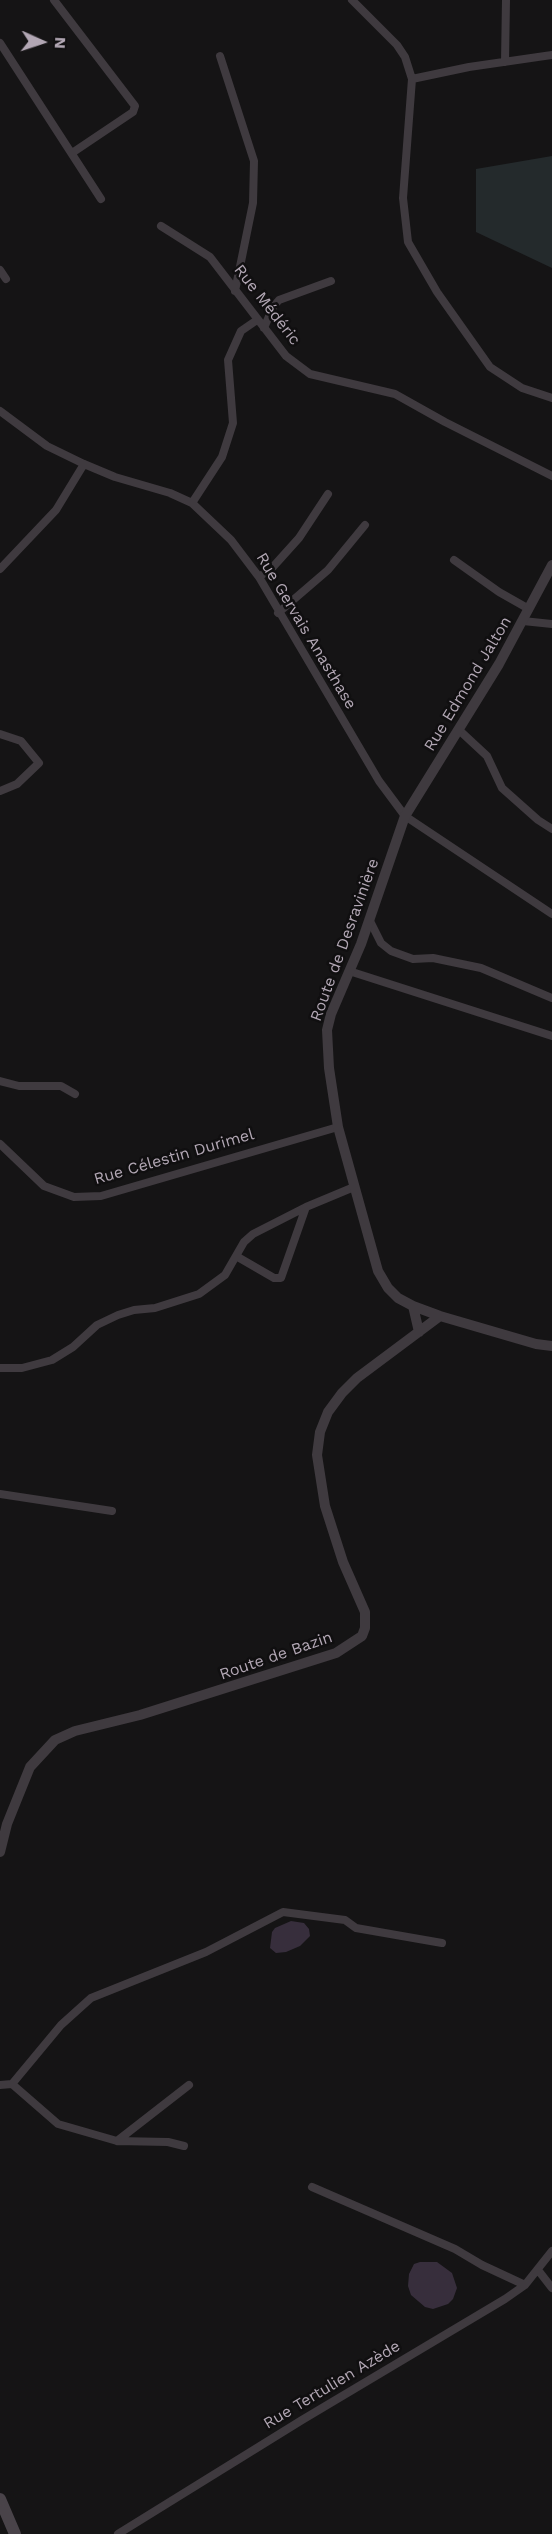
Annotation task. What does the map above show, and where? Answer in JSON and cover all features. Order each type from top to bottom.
[{"type":"main road","points":[[2,2507],[15,2534]]},
{"type":"street","points":[[54,0],[135,106],[133,112],[72,153]]},
{"type":"street","points":[[352,0],[397,45],[405,57],[412,79],[403,198],[408,242],[443,300],[490,367],[522,388],[552,398]]},
{"type":"street","points":[[505,62],[506,0]]},
{"type":"street","points":[[0,43],[101,200]]},
{"type":"street","points":[[220,56],[254,161],[253,203],[235,291]]},
{"type":"street","points":[[412,79],[552,56]]},
{"type":"street","name":"Rue Médéric","points":[[161,226],[210,257],[286,356],[310,374],[395,393],[445,423],[552,476]]},
{"type":"street","points":[[0,270],[6,279]]},
{"type":"street","points":[[264,328],[273,307],[279,300],[331,281]]},
{"type":"street","points":[[192,503],[222,457],[233,423],[228,360],[241,331],[257,320]]},
{"type":"street","name":"Rue Gervais Anasthase","points":[[0,411],[47,446],[84,464],[115,477],[170,493],[192,503],[231,540],[259,577],[278,613],[379,781],[405,816],[552,914]]},
{"type":"street","points":[[0,569],[56,510],[84,464]]},
{"type":"street","points":[[259,577],[272,568],[299,538],[328,495]]},
{"type":"street","points":[[278,613],[328,570],[365,525]]},
{"type":"street","points":[[454,560],[499,592],[529,609]]},
{"type":"street","name":"Rue Edmond Jalton","points":[[405,816],[523,621],[552,565]]},
{"type":"street","points":[[523,621],[552,624]]},
{"type":"street","points":[[459,730],[487,756],[502,788],[538,820],[552,829]]},
{"type":"street","points":[[0,734],[21,741],[39,763],[17,784],[0,791]]},
{"type":"street","name":"Route de Desravinière","points":[[405,816],[327,1030],[329,1068],[338,1127],[354,1187],[378,1271],[388,1288],[398,1298],[440,1316],[552,1347]]},
{"type":"street","points":[[369,919],[381,943],[391,951],[406,957],[433,958],[481,968],[552,998]]},
{"type":"street","points":[[349,971],[552,1036]]},
{"type":"street","points":[[0,1081],[19,1086],[61,1086],[75,1094]]},
{"type":"street","name":"Rue Célestin Durimel","points":[[0,1144],[44,1186],[74,1197],[101,1196],[338,1127]]},
{"type":"street","points":[[0,1368],[22,1368],[52,1360],[72,1347],[97,1325],[118,1315],[134,1310],[155,1308],[199,1294],[225,1275],[244,1242],[253,1234],[306,1207],[354,1187]]},
{"type":"street","points":[[236,1256],[274,1278],[281,1278],[306,1207]]},
{"type":"street","points":[[413,1306],[419,1332]]},
{"type":"street","name":"Route de Bazin","points":[[0,1852],[7,1824],[30,1767],[55,1740],[75,1731],[140,1715],[336,1653],[362,1636],[365,1612],[343,1562],[325,1506],[317,1455],[320,1432],[328,1412],[357,1378],[440,1316]]},
{"type":"street","points":[[0,1494],[112,1511]]},
{"type":"street","points":[[0,2085],[12,2084],[61,2025],[91,1998],[206,1952],[283,1912],[345,1920],[356,1928],[442,1943]]},
{"type":"street","points":[[12,2084],[58,2124],[117,2141],[184,2145]]},
{"type":"street","points":[[117,2141],[189,2085]]},
{"type":"street","points":[[312,2187],[455,2249],[482,2265],[525,2285]]},
{"type":"street","name":"Rue Tertulien Azède","points":[[118,2534],[525,2285],[552,2251]]},
{"type":"street","points":[[538,2270],[552,2288]]},
{"type":"shaded area","points":[[552,156],[552,268],[476,232],[476,169]]},
{"type":"shaded area","points":[[291,1921],[304,1923],[309,1929],[310,1936],[300,1946],[286,1952],[276,1953],[270,1948],[272,1932],[275,1928]]},
{"type":"shaded area","points":[[437,2262],[452,2273],[457,2288],[453,2299],[448,2304],[433,2309],[425,2307],[411,2295],[408,2286],[409,2274],[414,2264]]}]
